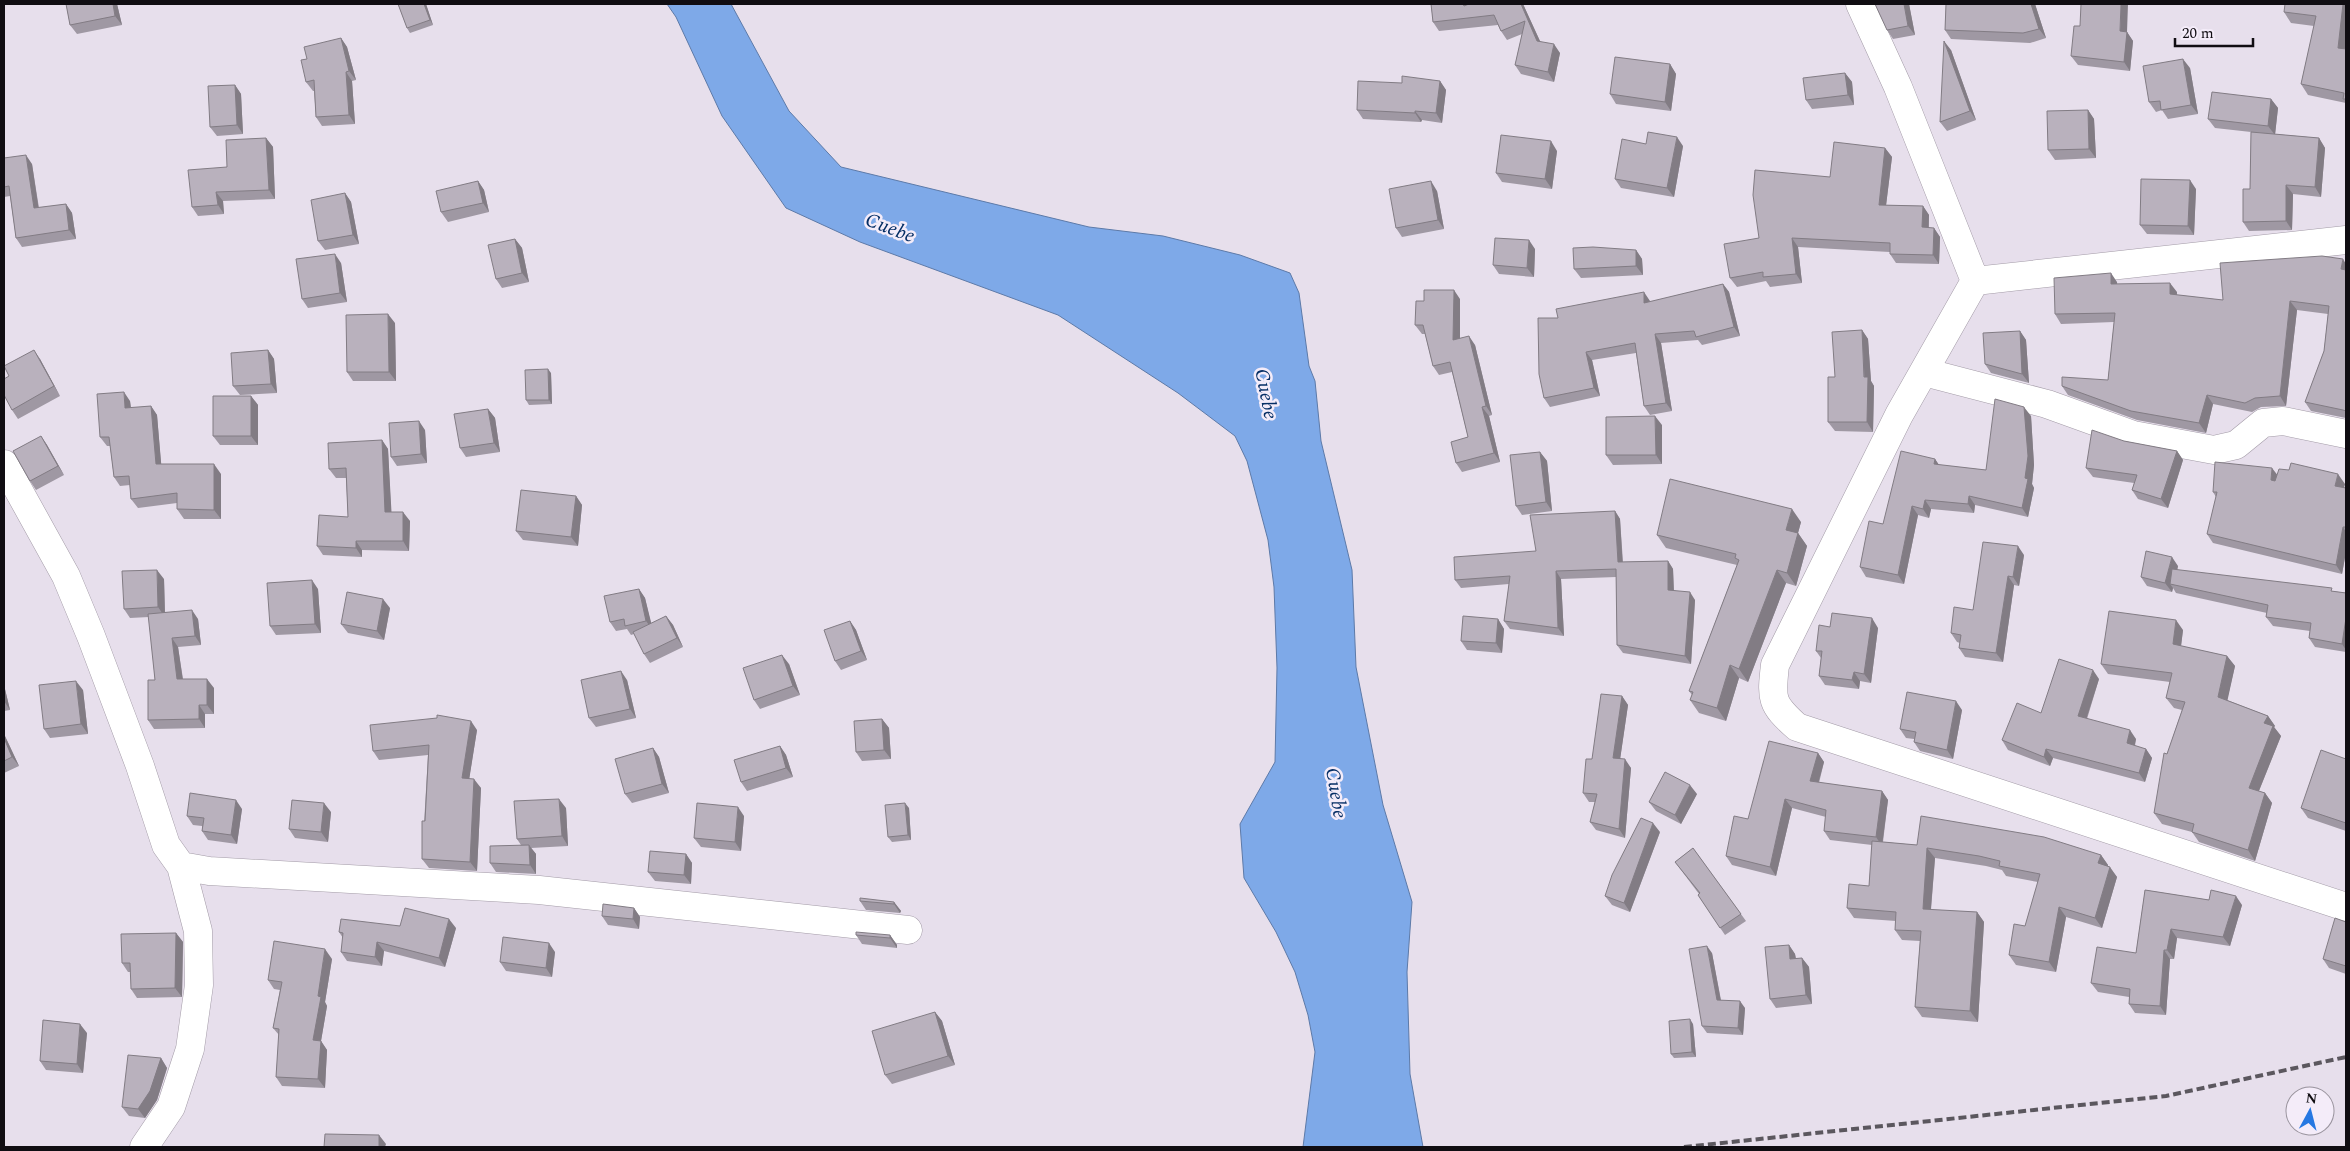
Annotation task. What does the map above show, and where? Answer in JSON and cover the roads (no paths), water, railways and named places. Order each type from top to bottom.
[{"type":"street","points":[[1860,4],[1898,87],[1975,281]]},
{"type":"street","points":[[1975,281],[2346,240]]},
{"type":"street","points":[[1975,281],[1899,415],[1775,665],[1772,690],[1779,710],[1798,727],[2346,907]]},
{"type":"street","points":[[1924,372],[2047,404],[2133,435],[2214,450],[2236,445],[2263,423],[2283,421],[2346,434]]},
{"type":"street","points":[[4,464],[66,576],[91,636],[137,756],[166,845],[181,866],[198,931],[200,985],[190,1049],[170,1107],[144,1147]]},
{"type":"street","points":[[181,866],[209,871],[538,890],[908,930]]},
{"type":"water","name":"Cuebe","points":[[667,4],[731,4],[789,111],[841,167],[1089,227],[1163,236],[1240,255],[1290,273],[1299,293],[1309,366],[1315,381],[1321,441],[1352,570],[1356,667],[1383,805],[1412,902],[1407,972],[1410,1074],[1423,1147],[1303,1147],[1315,1052],[1308,1015],[1295,972],[1276,932],[1244,878],[1240,824],[1275,762],[1277,668],[1274,587],[1268,540],[1247,461],[1235,436],[1178,393],[1058,315],[860,242],[786,208],[722,116],[676,17]]},
{"type":"railway","points":[[1684,1147],[2166,1096],[2346,1057]]}]
